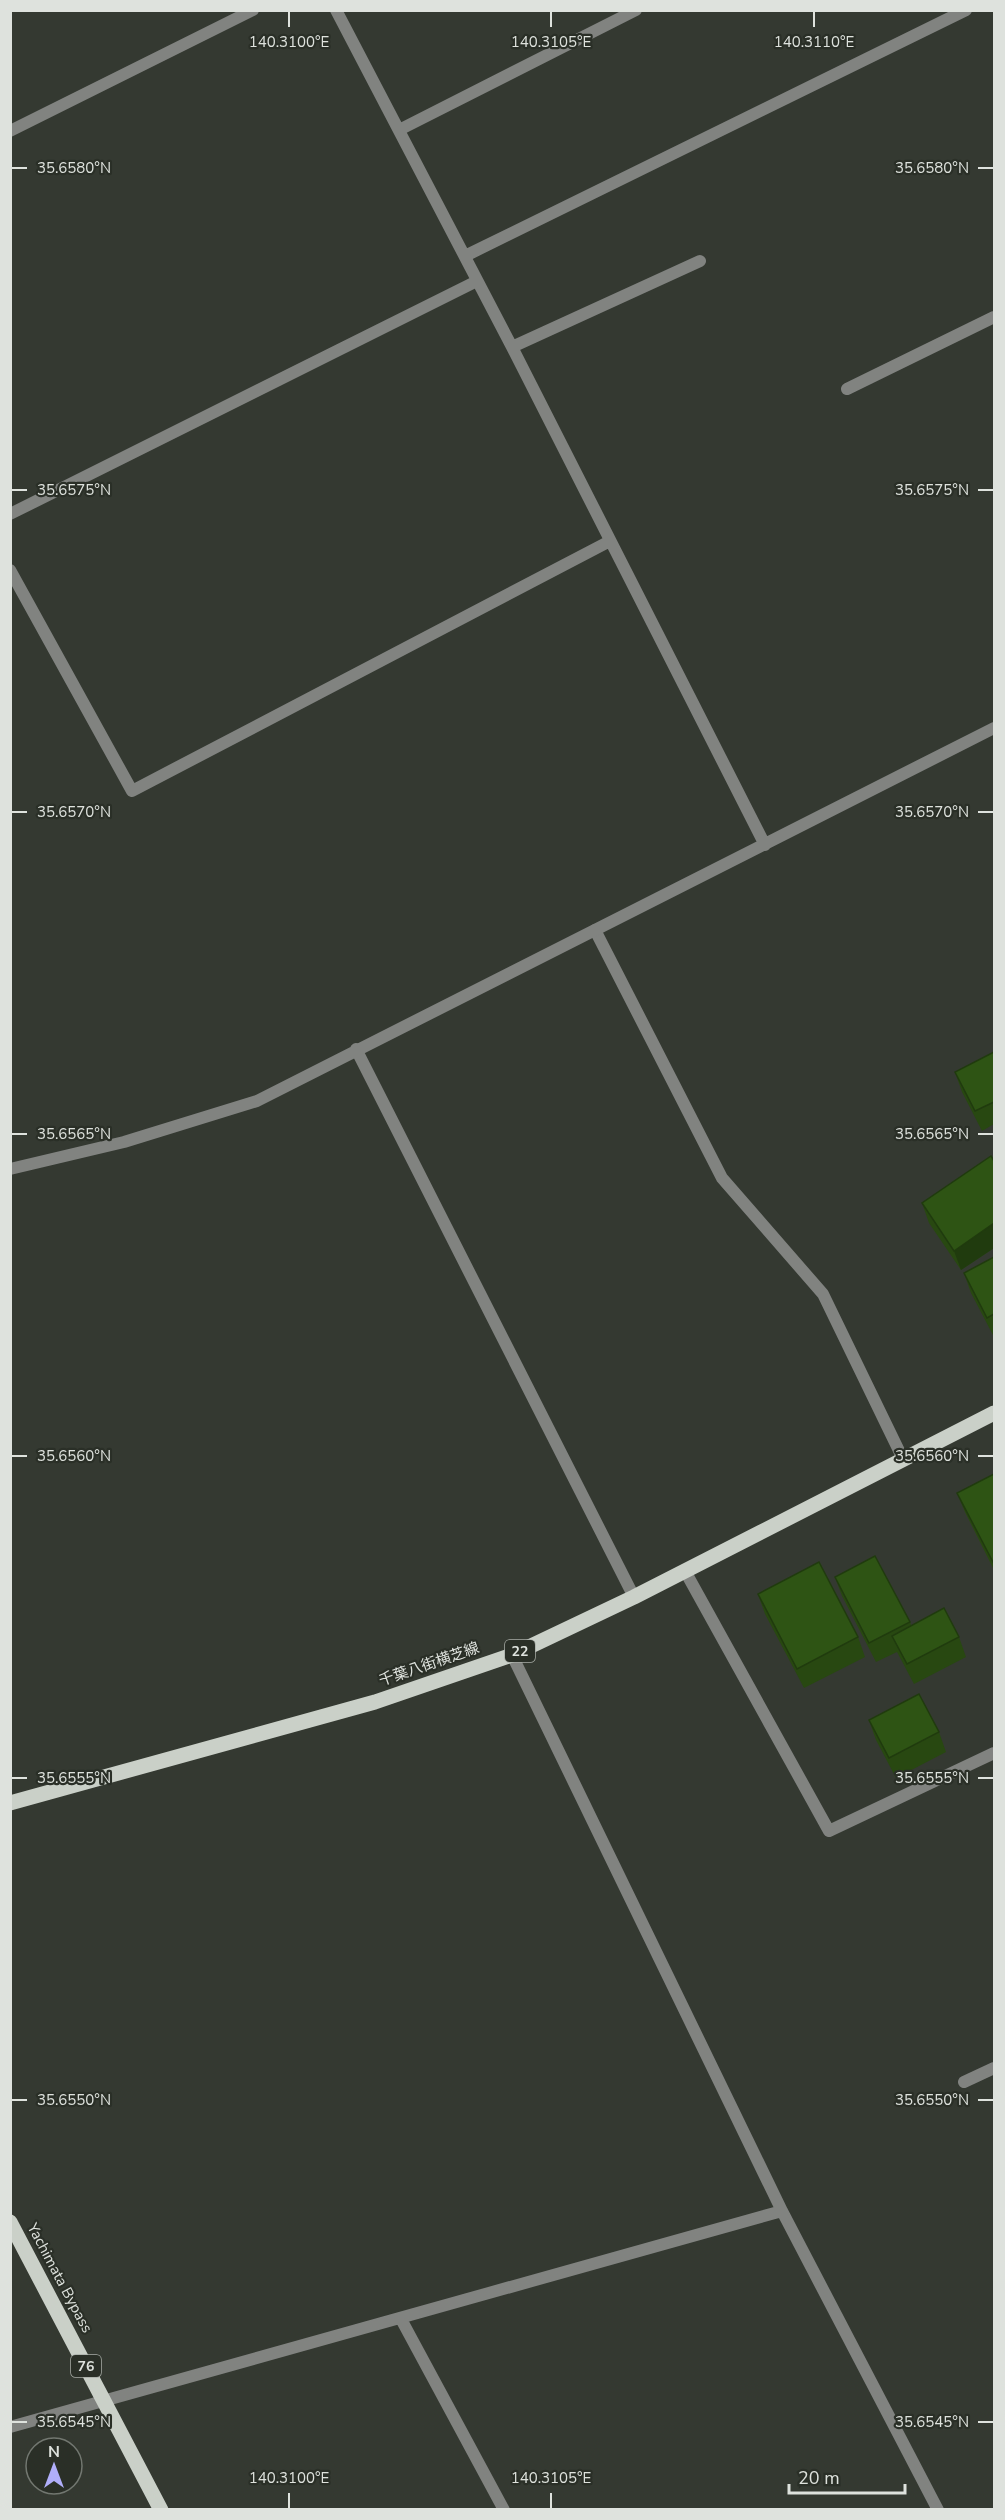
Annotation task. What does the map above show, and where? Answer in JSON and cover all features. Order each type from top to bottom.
[{"type":"main road","name":"千葉八街横芝線","points":[[10,1803],[375,1702],[512,1655],[634,1598],[994,1413]]},
{"type":"main road","name":"Yachimata Bypass","points":[[10,2222],[161,2510]]},
{"type":"street","points":[[10,131],[253,10]]},
{"type":"street","points":[[336,10],[512,347],[765,845]]},
{"type":"street","points":[[399,130],[636,10]]},
{"type":"street","points":[[465,256],[966,10]]},
{"type":"street","points":[[512,347],[700,261]]},
{"type":"street","points":[[10,514],[477,281]]},
{"type":"street","points":[[847,389],[994,317]]},
{"type":"street","points":[[10,570],[132,791],[610,541]]},
{"type":"street","points":[[10,1169],[124,1142],[257,1101],[994,728]]},
{"type":"street","points":[[595,930],[722,1178],[823,1294],[903,1459]]},
{"type":"street","points":[[356,1049],[634,1598]]},
{"type":"street","points":[[685,1571],[830,1831],[994,1753]]},
{"type":"street","points":[[512,1655],[782,2211],[938,2510]]},
{"type":"street","points":[[963,2082],[994,2068]]},
{"type":"street","points":[[10,2427],[782,2211]]},
{"type":"street","points":[[401,2319],[504,2510]]},
{"type":"building","points":[[994,1052],[994,1102],[975,1111],[955,1072]]},
{"type":"building","points":[[991,1156],[994,1161],[994,1223],[954,1251],[922,1203]]},
{"type":"building","points":[[994,1257],[994,1314],[987,1318],[964,1273]]},
{"type":"building","points":[[994,1474],[994,1564],[957,1493]]},
{"type":"building","points":[[875,1556],[910,1622],[869,1643],[835,1577]]},
{"type":"building","points":[[819,1562],[858,1637],[797,1669],[758,1594]]},
{"type":"building","points":[[944,1608],[959,1637],[907,1664],[892,1636]]},
{"type":"building","points":[[919,1694],[939,1732],[889,1758],[869,1720]]}]
